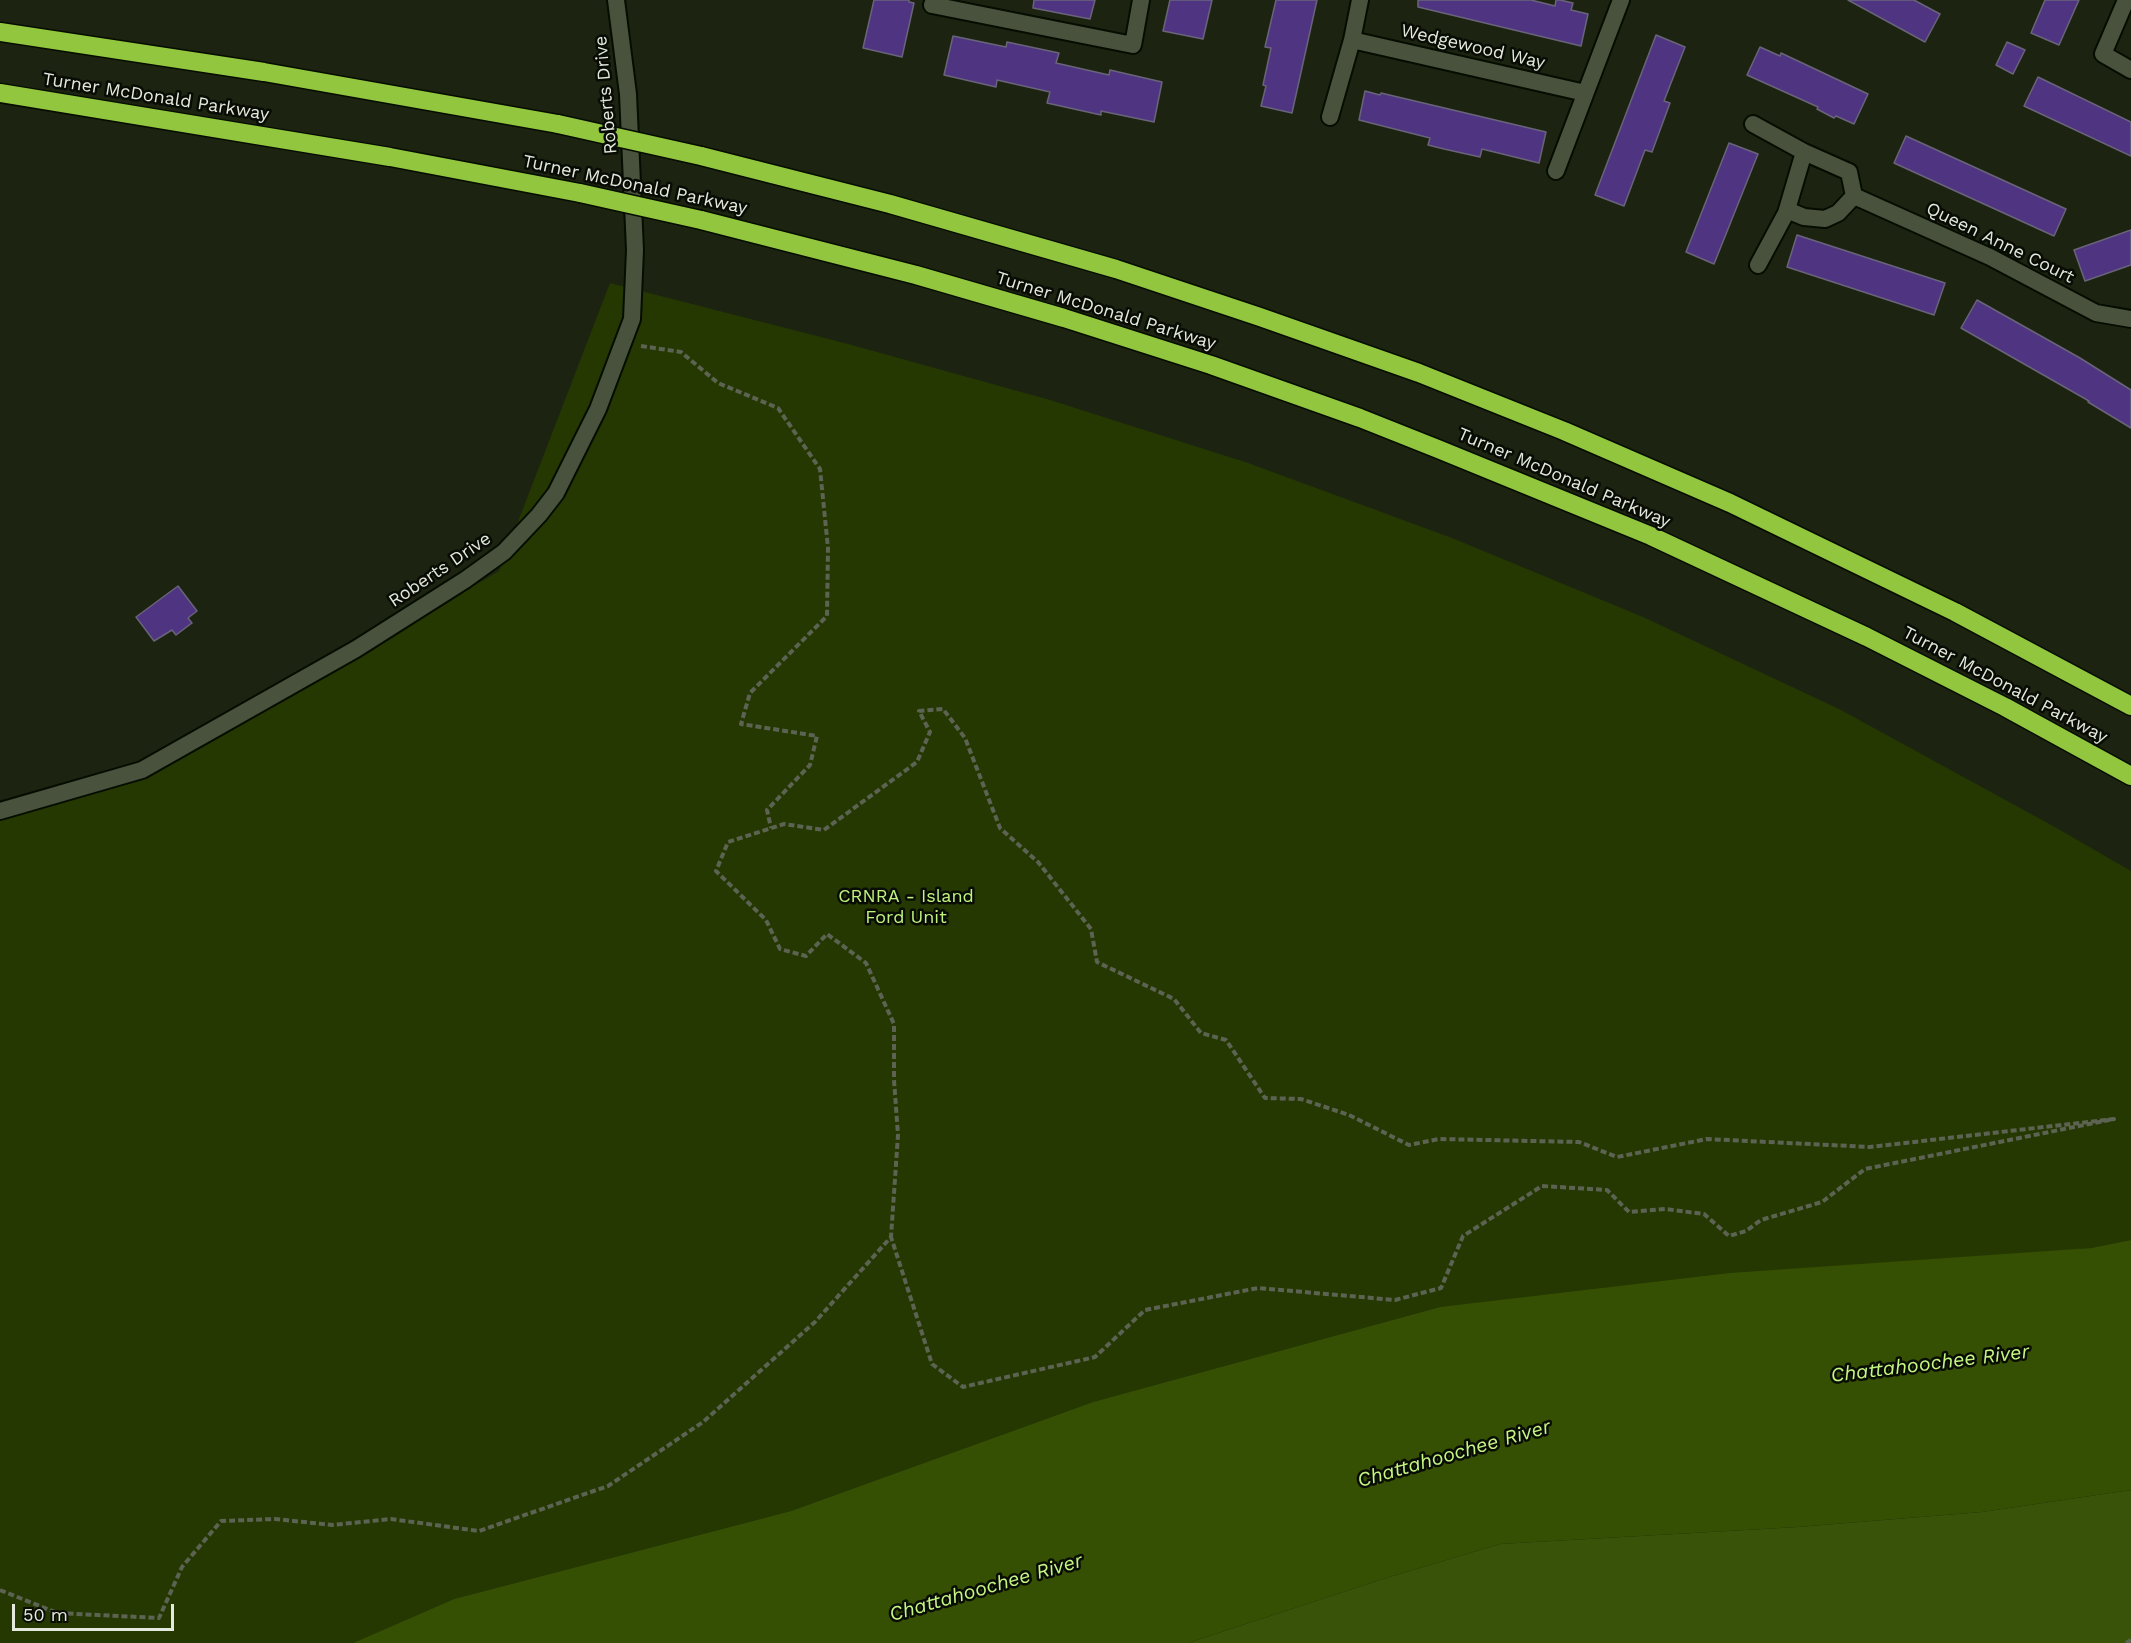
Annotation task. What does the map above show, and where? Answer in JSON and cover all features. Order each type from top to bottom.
[{"type":"highway","points":[[0,32],[287,76],[558,124],[701,156],[880,201],[1116,269],[1260,317],[1429,378],[1564,431],[1730,504],[1955,612],[2131,706]]},
{"type":"highway","name":"Turner McDonald Parkway","points":[[0,93],[378,155],[580,193],[701,220],[883,266],[1064,318],[1221,369],[1405,436],[1566,500],[1734,574],[1877,642],[2005,707],[2131,776]]},
{"type":"street","name":"Roberts Drive","points":[[0,811],[142,770],[356,649],[465,580],[504,552],[556,493],[598,410],[632,320],[635,250],[628,94],[616,0]]},
{"type":"street","points":[[934,0],[932,5],[1133,45],[1141,0]]},
{"type":"street","points":[[1330,117],[1352,40],[1360,0]]},
{"type":"street","points":[[1556,171],[1621,0]]},
{"type":"street","points":[[2126,0],[2103,54],[2131,70]]},
{"type":"street","name":"Wedgewood Way","points":[[1352,40],[1585,93]]},
{"type":"street","points":[[1753,124],[1804,152],[1849,172],[1854,196],[1838,213],[1825,219],[1804,217],[1787,210]]},
{"type":"street","points":[[1758,266],[1787,210],[1804,152]]},
{"type":"street","name":"Queen Anne Court","points":[[1854,196],[1990,257],[2096,312],[2131,319]]},
{"type":"path","points":[[623,343],[681,352],[718,383],[778,408],[820,469],[828,548],[827,616],[750,693],[741,724],[817,736],[810,765],[767,810],[771,828]]},
{"type":"path","points":[[943,709],[965,738],[1000,828],[1038,862],[1091,928],[1097,962],[1174,999],[1200,1033],[1226,1040],[1264,1098],[1301,1099],[1349,1116],[1409,1145],[1439,1139],[1579,1142],[1617,1157],[1707,1139],[1870,1147],[2114,1119],[1865,1169],[1822,1202],[1761,1220],[1746,1231],[1729,1236],[1704,1214],[1665,1209],[1629,1212],[1607,1190],[1542,1186],[1463,1236],[1441,1288],[1395,1300],[1258,1288],[1145,1310],[1095,1357],[963,1387],[932,1364],[891,1237],[898,1135],[894,1080],[894,1024],[866,963],[827,934],[806,956],[780,949],[766,920],[716,871],[728,842],[784,824],[824,830],[917,762],[930,732],[919,711],[943,709]]},
{"type":"path","points":[[0,1590],[57,1613],[159,1618],[182,1567],[221,1521],[275,1519],[332,1525],[391,1520],[479,1531],[608,1486],[712,1415],[815,1322],[891,1237]]},
{"type":"path","points":[[2126,1643],[2131,1640]]},
{"type":"green space","name":"CRNRA - Island Ford Unit","points":[[610,283],[848,344],[1050,400],[1248,463],[1452,538],[1643,617],[1839,709],[2131,871],[2131,1240],[2091,1248],[1440,1307],[1093,1402],[791,1511],[454,1599],[353,1643],[0,1643],[0,814],[172,764],[499,571]]},
{"type":"shaded area","points":[[2131,1490],[2131,1643],[1188,1643],[1383,1579],[1500,1544],[1798,1527],[1982,1512]]},
{"type":"water","name":"Chattahoochee River","points":[[2131,1240],[2131,1490],[1982,1512],[1798,1527],[1500,1544],[1383,1579],[1188,1643],[353,1643],[454,1599],[791,1511],[1093,1402],[1440,1307],[1730,1273],[2091,1248]]},
{"type":"building","points":[[874,0],[909,0],[914,3],[902,57],[863,48]]},
{"type":"building","points":[[1034,0],[1095,0],[1090,19],[1033,8]]},
{"type":"building","points":[[1170,0],[1212,0],[1203,39],[1163,31]]},
{"type":"building","points":[[1276,0],[1317,0],[1292,113],[1261,106],[1271,48],[1265,47]]},
{"type":"building","points":[[1418,0],[1531,0],[1555,6],[1556,0],[1560,0],[1573,3],[1571,10],[1588,14],[1581,46],[1418,7]]},
{"type":"building","points":[[1848,0],[1914,0],[1940,14],[1925,42]]},
{"type":"building","points":[[2045,0],[2079,0],[2059,45],[2031,33]]},
{"type":"building","points":[[1656,35],[1685,47],[1664,101],[1670,103],[1652,152],[1645,150],[1624,206],[1595,195]]},
{"type":"building","points":[[953,36],[1006,47],[1007,42],[1059,53],[1056,63],[1109,75],[1110,70],[1162,82],[1154,122],[1101,111],[1101,115],[1047,103],[1050,92],[997,80],[996,87],[944,75]]},
{"type":"building","points":[[2007,42],[2025,50],[2013,74],[1996,65]]},
{"type":"building","points":[[1760,47],[1780,56],[1781,53],[1868,94],[1854,124],[1836,116],[1834,118],[1817,109],[1818,107],[1747,75]]},
{"type":"building","points":[[2038,77],[2131,122],[2131,156],[2024,106]]},
{"type":"building","points":[[1365,91],[1546,132],[1539,163],[1482,149],[1480,157],[1444,149],[1428,145],[1430,138],[1359,120]]},
{"type":"building","points":[[1906,136],[2066,209],[2054,236],[1894,163]]},
{"type":"building","points":[[1729,143],[1758,154],[1714,264],[1686,252]]},
{"type":"building","points":[[2131,230],[2131,265],[2085,281],[2074,250]]},
{"type":"building","points":[[1797,235],[1945,283],[1934,315],[1787,267]]},
{"type":"building","points":[[1977,300],[2080,358],[2131,390],[2131,428],[2089,401],[1961,328]]},
{"type":"building","points":[[178,586],[197,611],[188,618],[192,623],[176,635],[172,630],[154,641],[136,617]]}]
